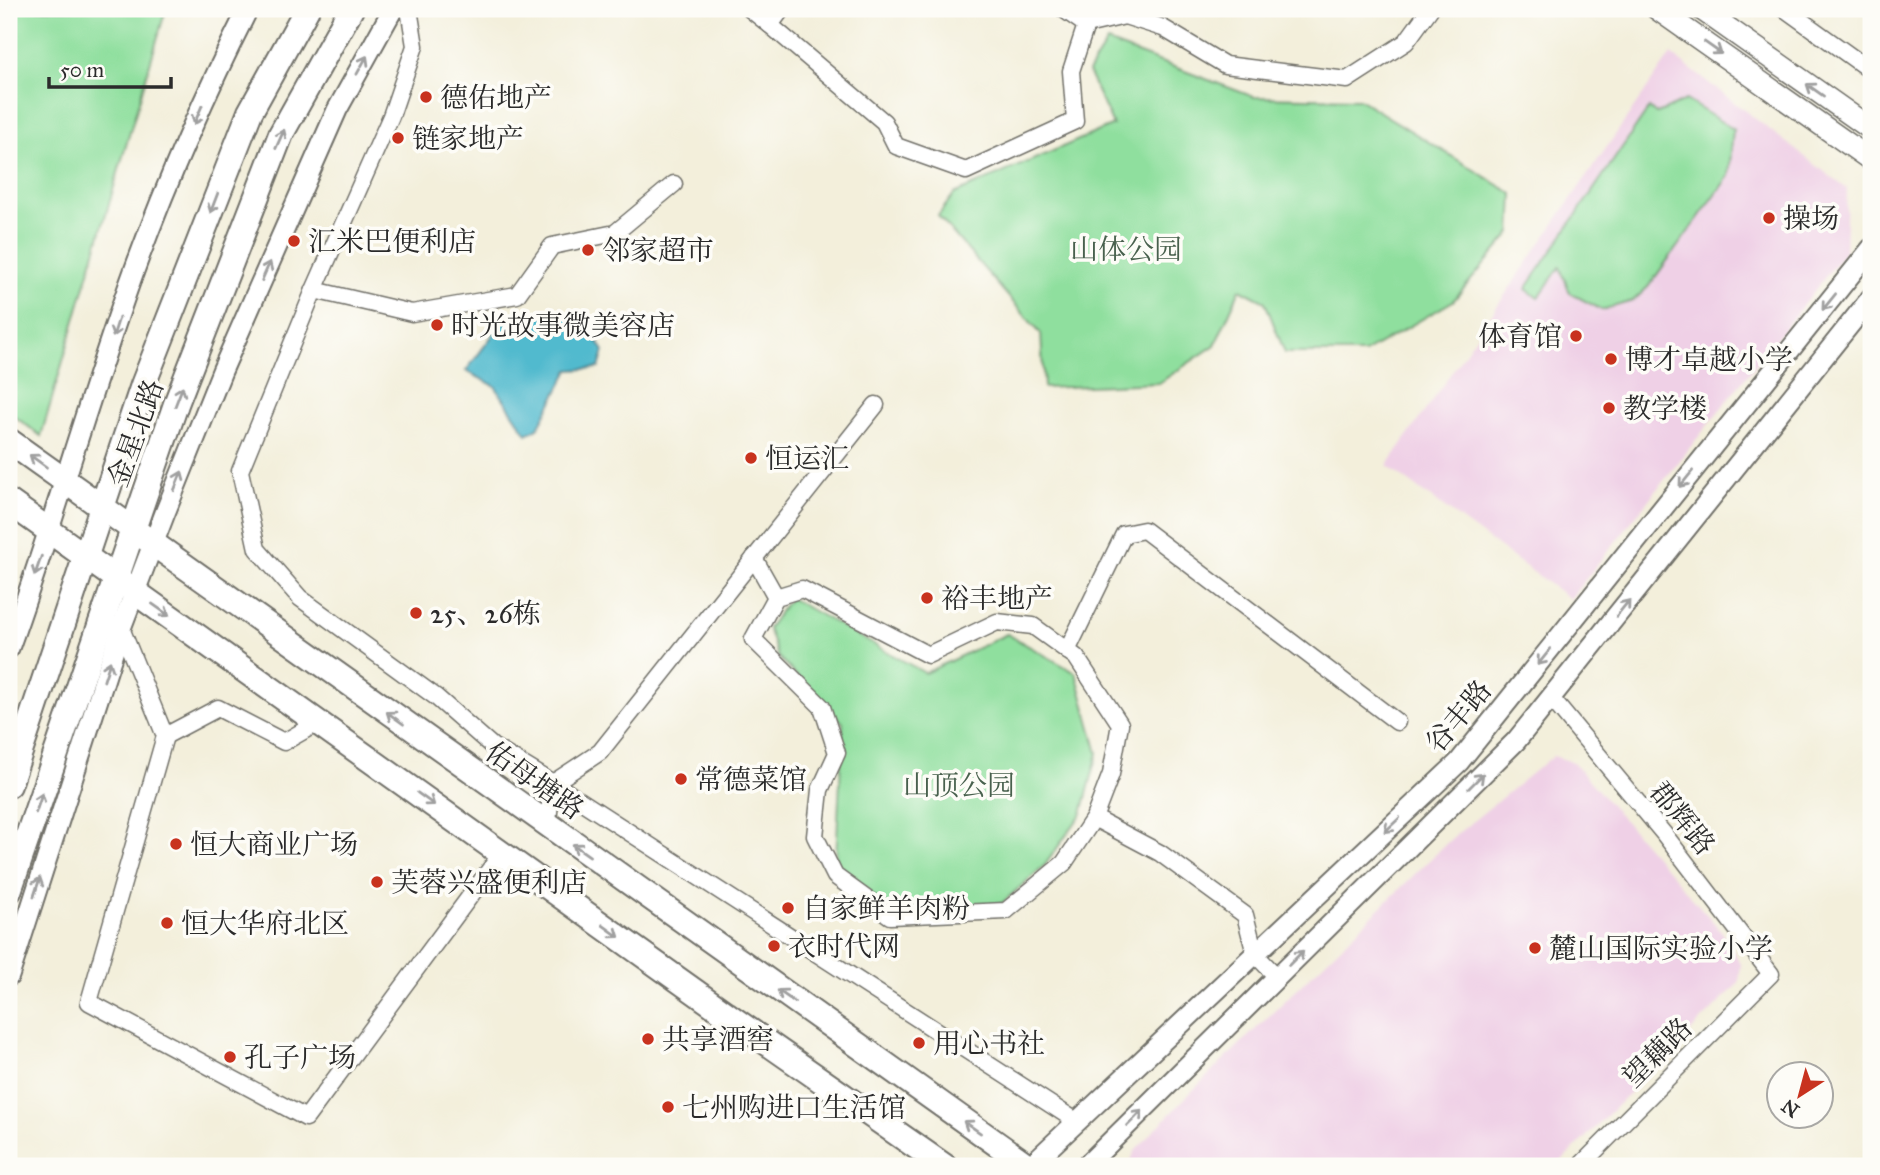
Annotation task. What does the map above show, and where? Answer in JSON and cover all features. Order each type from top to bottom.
[{"type":"main road","name":"金星北路","points":[[9,785],[143,385],[250,112],[307,9]]},
{"type":"main road","name":"金星北路","points":[[9,891],[125,585],[133,530],[176,404],[281,134],[351,9]]},
{"type":"main road","points":[[1657,9],[1871,160]]},
{"type":"main road","points":[[1701,9],[1871,129]]},
{"type":"main road","name":"佑母塘路","points":[[9,441],[1029,1166]]},
{"type":"main road","points":[[9,502],[944,1166]]},
{"type":"street","points":[[9,648],[153,221],[201,107],[248,9]]},
{"type":"street","points":[[9,976],[121,628],[125,585],[153,544],[222,371],[337,110],[393,9]]},
{"type":"street","points":[[409,9],[415,46],[390,117],[314,290],[240,471],[257,549],[300,598],[436,697],[492,746],[1076,1121]]},
{"type":"street","points":[[750,9],[884,122],[896,146],[966,171],[1075,121],[1071,71],[1086,25]]},
{"type":"street","points":[[771,25],[782,9]]},
{"type":"street","points":[[1063,9],[1086,25],[1125,16],[1163,28],[1225,65],[1347,80],[1406,42],[1430,9]]},
{"type":"street","points":[[1785,9],[1871,71]]},
{"type":"street","points":[[314,290],[412,313],[517,295],[552,246],[615,233],[674,184]]},
{"type":"street","name":"谷丰路","points":[[1029,1166],[1459,762],[1871,249]]},
{"type":"street","name":"谷丰路","points":[[1086,1166],[1516,741],[1871,298]]},
{"type":"street","points":[[547,825],[553,783],[600,752],[876,405]]},
{"type":"street","points":[[1067,651],[1124,534],[1144,530],[1396,722]]},
{"type":"street","points":[[754,558],[776,597]]},
{"type":"street","points":[[802,589],[928,655],[997,622],[1033,626],[1076,657],[1120,724],[1111,774],[1094,818],[1064,863],[1006,911],[890,916],[835,876],[815,836],[820,790],[837,753],[822,707],[753,639],[776,597],[802,589]]},
{"type":"street","points":[[121,628],[165,736],[89,1002],[306,1118],[502,853]]},
{"type":"street","name":"郡辉路","points":[[1551,698],[1664,834],[1771,974]]},
{"type":"street","points":[[165,736],[218,708],[284,742],[319,722]]},
{"type":"street","points":[[1094,818],[1160,853],[1245,915],[1255,954],[1277,977]]},
{"type":"street","name":"望藕路","points":[[1580,1166],[1771,974]]},
{"type":"shaded area","name":"博才卓越小学","points":[[1671,54],[1847,189],[1845,252],[1570,599],[1387,466]]},
{"type":"shaded area","name":"麓山国际实验小学","points":[[1553,756],[1573,762],[1722,932],[1741,964],[1739,983],[1557,1166],[1128,1166],[1135,1151],[1187,1096],[1451,839]]},
{"type":"green space","points":[[9,9],[166,9],[41,436],[9,412]]},
{"type":"green space","name":"山体公园","points":[[1107,42],[1254,97],[1359,99],[1513,194],[1511,233],[1453,301],[1364,353],[1285,353],[1265,302],[1240,289],[1215,345],[1159,383],[1044,388],[1041,334],[938,216],[954,194],[1113,125],[1088,72]]},
{"type":"green space","points":[[1686,100],[1733,129],[1729,176],[1648,287],[1633,301],[1602,310],[1570,293],[1560,267],[1538,298],[1526,289],[1649,108],[1656,114]]},
{"type":"green space","name":"山顶公园","points":[[790,598],[925,673],[1007,634],[1076,673],[1098,753],[1082,813],[1045,865],[1001,904],[892,907],[835,876],[843,723],[778,657],[768,628]]},
{"type":"water","points":[[550,313],[583,319],[604,351],[599,368],[569,370],[538,428],[527,434],[495,386],[466,371],[501,324]]},
{"type":"place","name":"德佑地产","points":[[426,97]]},
{"type":"place","name":"链家地产","points":[[398,138]]},
{"type":"place","name":"操场","points":[[1769,218]]},
{"type":"place","name":"汇米巴便利店","points":[[294,241]]},
{"type":"place","name":"邻家超市","points":[[588,250]]},
{"type":"place","name":"时光故事微美容店","points":[[437,325]]},
{"type":"place","name":"体育馆","points":[[1576,336]]},
{"type":"place","name":"博才卓越小学","points":[[1611,359]]},
{"type":"place","name":"教学楼","points":[[1609,408]]},
{"type":"place","name":"恒运汇","points":[[751,458]]},
{"type":"place","name":"裕丰地产","points":[[927,598]]},
{"type":"place","name":"25、26栋","points":[[416,613]]},
{"type":"place","name":"常德菜馆","points":[[681,779]]},
{"type":"place","name":"恒大商业广场","points":[[176,844]]},
{"type":"place","name":"芙蓉兴盛便利店","points":[[377,882]]},
{"type":"place","name":"自家鲜羊肉粉","points":[[788,908]]},
{"type":"place","name":"恒大华府北区","points":[[167,923]]},
{"type":"place","name":"衣时代网","points":[[774,946]]},
{"type":"place","name":"麓山国际实验小学","points":[[1535,948]]},
{"type":"place","name":"共享酒窖","points":[[648,1039]]},
{"type":"place","name":"用心书社","points":[[919,1043]]},
{"type":"place","name":"孔子广场","points":[[230,1057]]},
{"type":"place","name":"七州购进口生活馆","points":[[668,1107]]}]
